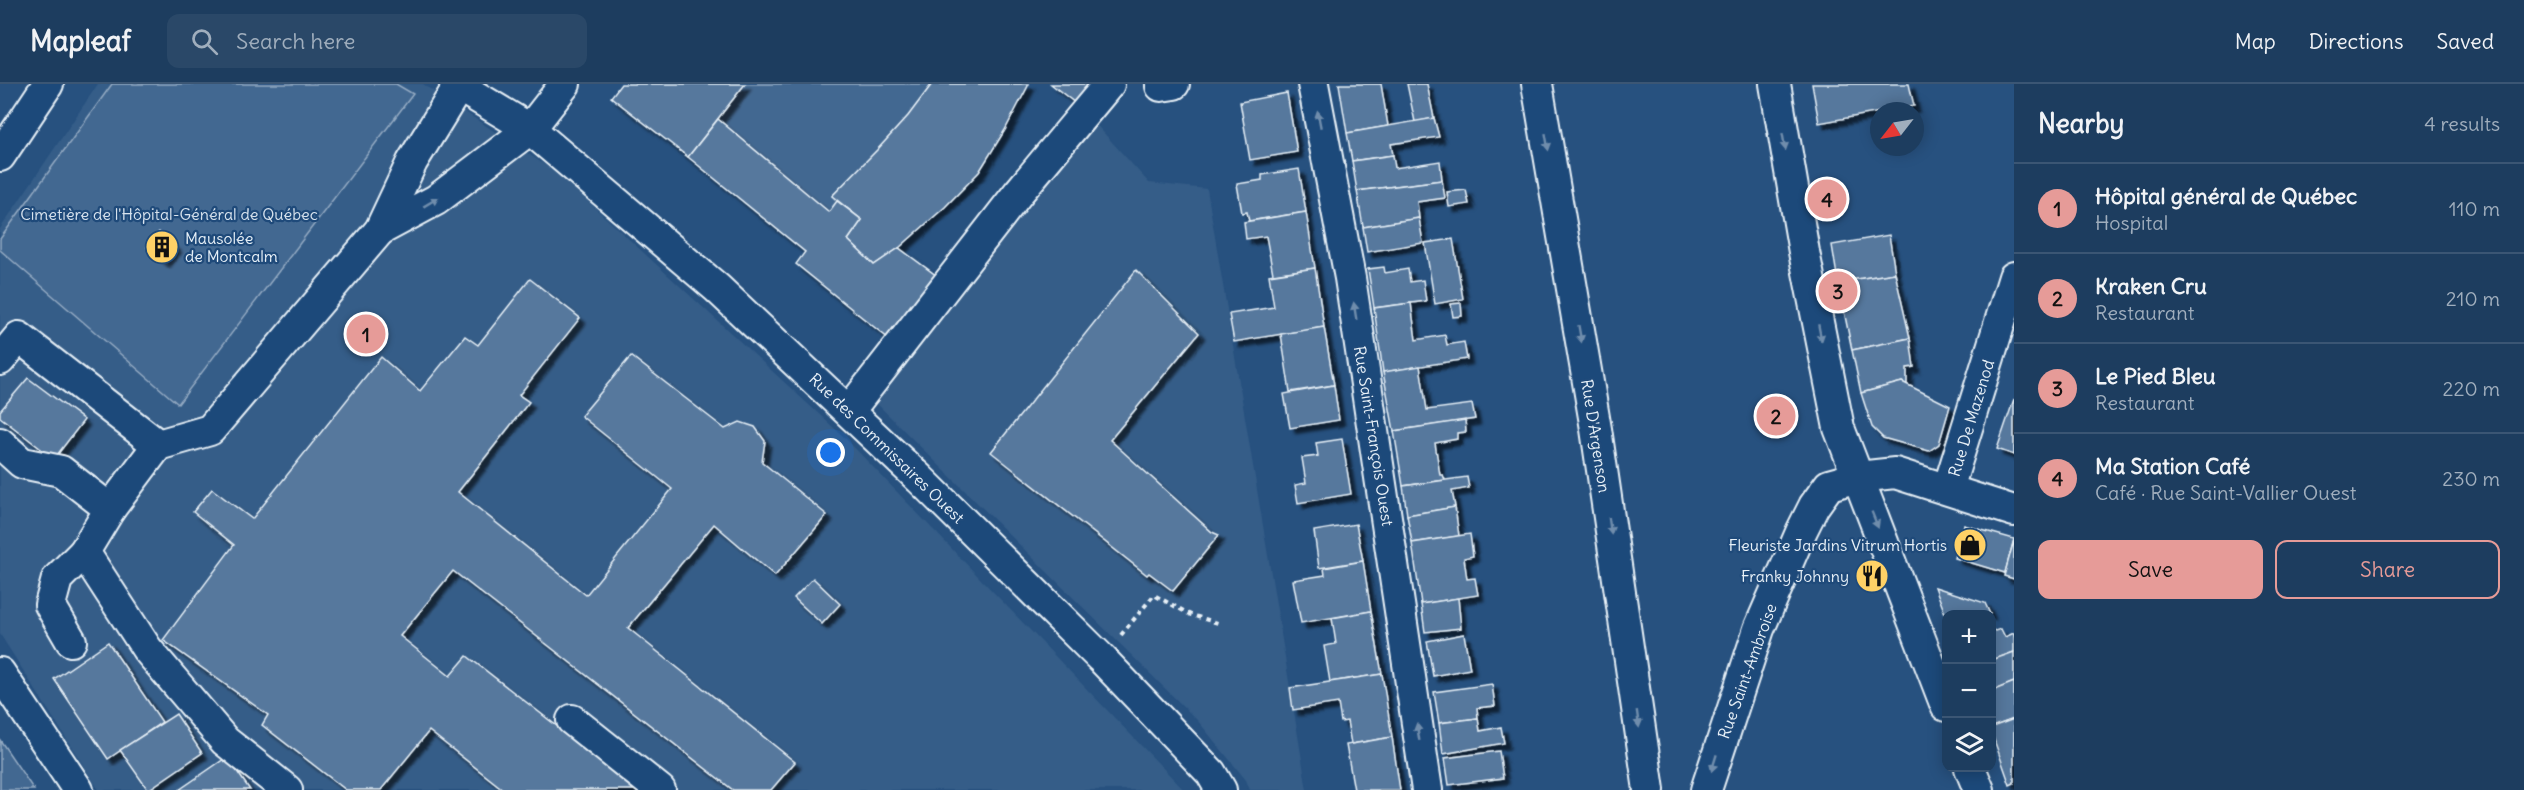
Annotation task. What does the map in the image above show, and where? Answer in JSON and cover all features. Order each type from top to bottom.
[{"type":"street","points":[[0,156],[48,84]]},
{"type":"street","points":[[380,230],[436,200],[530,129],[566,84]]},
{"type":"street","points":[[849,411],[1020,192],[1109,84]]},
{"type":"street","name":"Rue Saint-François Ouest","points":[[1313,84],[1350,278],[1426,790]]},
{"type":"street","name":"Rue D'Argenson","points":[[1537,84],[1596,429],[1648,790]]},
{"type":"street","points":[[1774,84],[1839,428],[1942,692]]},
{"type":"street","points":[[72,641],[50,605],[57,579],[84,552],[110,509],[158,445],[210,430],[380,230],[412,162],[458,85]]},
{"type":"street","name":"Rue des Commissaires Ouest","points":[[458,85],[530,129],[717,288],[849,411],[1101,658],[1211,773],[1221,790]]},
{"type":"street","name":"Rue De Mazenod","points":[[1948,489],[2014,277]]},
{"type":"street","points":[[0,360],[19,337],[158,445]]},
{"type":"street","points":[[0,443],[22,463],[61,471],[110,509]]},
{"type":"street","name":"Rue Saint-Ambroise","points":[[1706,790],[1759,629],[1802,530],[1814,506],[1829,485],[1858,477],[1895,472],[2014,511]]},
{"type":"street","points":[[84,552],[147,650],[225,741],[287,790]]},
{"type":"street","points":[[0,673],[78,790]]},
{"type":"street","points":[[572,720],[660,790]]},
{"type":"street","points":[[1972,772],[1979,790]]},
{"type":"path","points":[[1101,658],[1154,595],[1191,615],[1218,623]]},
{"type":"shaded area","points":[[98,84],[423,84],[557,173],[846,439],[1184,790],[99,790],[0,634],[0,229]]},
{"type":"shaded area","points":[[1092,120],[1149,183],[1207,189],[1307,790],[1250,790],[1246,780],[1198,721],[864,391]]},
{"type":"green space","name":"Cimetière de l'Hôpital-Général de Québec","points":[[112,84],[396,84],[413,94],[178,404],[0,250],[0,239]]},
{"type":"green space","points":[[745,84],[932,84],[908,116],[832,196],[837,201],[829,212],[718,119]]},
{"type":"green space","points":[[0,740],[34,790],[0,790]]},
{"type":"building","points":[[621,84],[745,84],[688,157],[611,97]]},
{"type":"building","points":[[932,84],[1029,84],[1005,130],[979,172],[945,207],[899,248],[874,265],[848,240],[862,220],[832,196],[908,116]]},
{"type":"building","points":[[1051,84],[1090,84],[1075,103]]},
{"type":"building","points":[[1339,84],[1381,84],[1388,126],[1347,133]]},
{"type":"building","points":[[1407,84],[1427,84],[1434,118],[1415,122]]},
{"type":"building","points":[[1812,84],[1909,84],[1913,102],[1870,102],[1870,114],[1819,123]]},
{"type":"building","points":[[1287,93],[1297,152],[1250,160],[1240,102]]},
{"type":"building","points":[[1434,118],[1439,137],[1391,144],[1393,155],[1352,161],[1347,133]]},
{"type":"building","points":[[718,119],[829,212],[837,201],[862,220],[848,240],[874,265],[899,248],[937,276],[889,339],[796,264],[805,252],[688,157]]},
{"type":"building","points":[[1393,155],[1395,168],[1440,161],[1442,180],[1357,191],[1352,161]]},
{"type":"building","points":[[1299,169],[1306,212],[1249,221],[1247,212],[1242,213],[1237,184],[1262,180],[1262,175]]},
{"type":"building","points":[[1442,180],[1445,198],[1417,202],[1419,218],[1363,227],[1357,191]]},
{"type":"building","points":[[1466,190],[1469,204],[1449,207],[1447,192]]},
{"type":"building","points":[[1306,212],[1315,268],[1273,274],[1266,236],[1246,239],[1244,222]]},
{"type":"building","points":[[1419,218],[1423,243],[1367,252],[1363,227]]},
{"type":"building","name":"Mausolée de Montcalm","points":[[159,232],[176,247],[164,262],[147,247]]},
{"type":"building","points":[[1889,235],[1895,273],[1838,282],[1832,245]]},
{"type":"building","points":[[1453,239],[1463,299],[1435,304],[1425,243]]},
{"type":"building","points":[[1384,267],[1385,273],[1408,269],[1410,282],[1423,280],[1426,301],[1374,308],[1368,269]]},
{"type":"building","points":[[1315,268],[1324,327],[1234,342],[1229,314],[1274,307],[1269,275]]},
{"type":"building","points":[[1136,270],[1199,333],[1110,440],[1212,532],[1219,535],[1173,591],[1149,573],[1147,575],[991,452]]},
{"type":"building","points":[[1895,273],[1910,338],[1852,350],[1838,282]]},
{"type":"building","points":[[530,279],[580,318],[519,395],[529,402],[458,492],[586,595],[672,489],[581,416],[631,356],[725,429],[740,422],[755,427],[765,441],[762,462],[827,515],[775,576],[714,524],[628,628],[795,762],[771,790],[733,790],[453,571],[400,636],[450,676],[467,656],[639,790],[504,790],[429,731],[381,790],[346,790],[262,725],[268,715],[163,640],[234,545],[193,512],[212,489],[252,519],[381,357],[420,391],[465,336],[478,345]]},
{"type":"building","points":[[1411,303],[1416,340],[1445,335],[1447,345],[1464,342],[1467,359],[1383,372],[1374,308]]},
{"type":"building","points":[[1461,303],[1462,316],[1453,317],[1451,304]]},
{"type":"building","points":[[1324,327],[1334,385],[1290,392],[1281,334]]},
{"type":"building","points":[[1910,338],[1914,367],[1907,368],[1907,385],[1902,382],[1861,393],[1852,350]]},
{"type":"building","points":[[1420,366],[1427,410],[1472,404],[1475,419],[1394,431],[1383,372]]},
{"type":"building","points":[[28,378],[84,420],[54,459],[0,417],[0,411]]},
{"type":"building","points":[[1902,382],[1950,406],[1939,444],[1929,451],[1883,438],[1872,427],[1861,393]]},
{"type":"building","points":[[1334,385],[1339,420],[1290,428],[1284,394]]},
{"type":"building","points":[[2014,399],[2014,455],[1997,449]]},
{"type":"building","points":[[1465,420],[1466,432],[1457,433],[1457,439],[1435,443],[1440,475],[1443,475],[1445,480],[1403,486],[1394,431]]},
{"type":"building","points":[[1342,439],[1351,494],[1298,503],[1295,485],[1306,483],[1302,458],[1318,456],[1316,443]]},
{"type":"building","points":[[1467,477],[1469,488],[1452,491],[1455,507],[1407,515],[1403,486]]},
{"type":"building","points":[[1455,507],[1459,536],[1412,543],[1407,515]]},
{"type":"building","points":[[1356,524],[1363,561],[1319,568],[1314,531]]},
{"type":"building","points":[[1964,525],[2014,539],[2005,573],[1955,558]]},
{"type":"building","points":[[1470,534],[1473,556],[1464,558],[1467,579],[1475,578],[1478,595],[1421,604],[1412,543]]},
{"type":"building","points":[[2014,540],[2014,579],[2004,576]]},
{"type":"building","points":[[1363,561],[1371,611],[1301,623],[1293,580],[1325,575],[1324,568]]},
{"type":"building","points":[[813,578],[840,604],[822,624],[794,598]]},
{"type":"building","points":[[1935,587],[1985,603],[1988,610],[1944,610]]},
{"type":"building","points":[[1458,598],[1461,628],[1425,632],[1421,604]]},
{"type":"building","points":[[1371,611],[1382,674],[1330,682],[1324,646],[1336,644],[1332,618]]},
{"type":"building","points":[[2001,629],[2005,637],[2014,633],[2014,652],[1996,659],[1996,631]]},
{"type":"building","points":[[1464,634],[1470,669],[1433,676],[1427,641]]},
{"type":"building","points":[[108,642],[162,722],[108,759],[54,679]]},
{"type":"building","points":[[2014,652],[2014,682],[1996,689],[1996,664],[1996,659]]},
{"type":"building","points":[[1382,674],[1392,737],[1351,744],[1347,721],[1341,722],[1338,703],[1293,710],[1290,688]]},
{"type":"building","points":[[2014,682],[2014,719],[1996,726],[1996,718],[1996,689]]},
{"type":"building","points":[[1492,684],[1495,706],[1477,708],[1478,718],[1439,723],[1434,692]]},
{"type":"building","points":[[176,714],[202,753],[148,790],[120,750]]},
{"type":"building","points":[[1478,718],[1480,731],[1501,727],[1504,743],[1443,754],[1439,723]]},
{"type":"building","points":[[2014,719],[2014,783],[2010,785],[1996,745],[1996,726]]},
{"type":"building","points":[[1392,737],[1400,790],[1354,790],[1346,745]]},
{"type":"building","points":[[1499,751],[1503,778],[1449,785],[1445,758]]},
{"type":"building","points":[[227,757],[250,790],[179,790]]},
{"type":"place","name":"Ma Station Café","points":[[1827,199]]},
{"type":"place","name":"Mausolée de Montcalm","points":[[162,247]]},
{"type":"place","name":"Le Pied Bleu","points":[[1838,291]]},
{"type":"place","name":"Hôpital général de Québec","points":[[366,334]]},
{"type":"place","name":"Kraken Cru","points":[[1776,416]]},
{"type":"place","name":"Fleuriste Jardins Vitrum Hortis","points":[[1970,545]]},
{"type":"place","name":"Franky Johnny","points":[[1872,576]]}]
